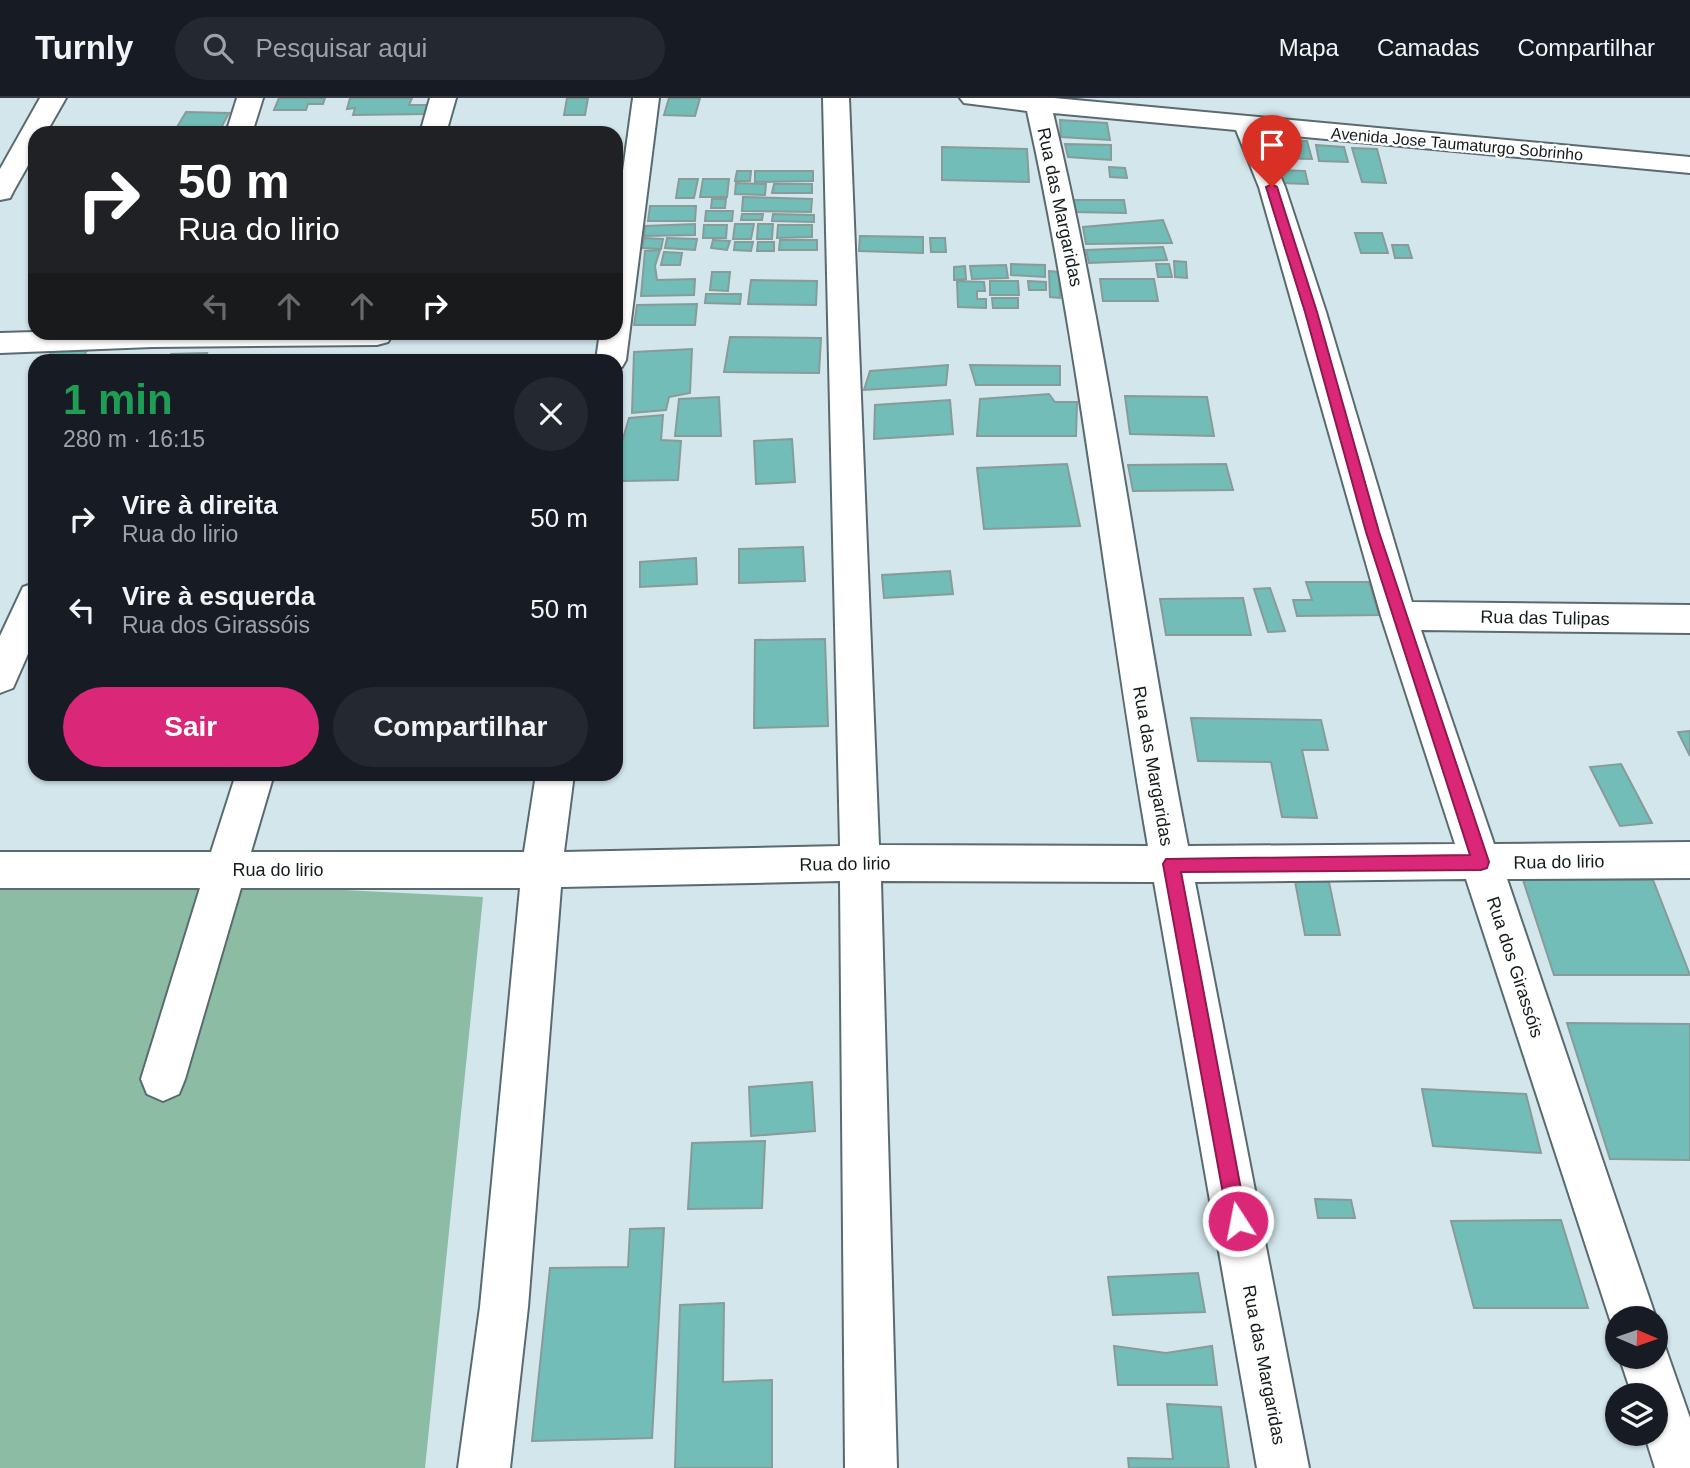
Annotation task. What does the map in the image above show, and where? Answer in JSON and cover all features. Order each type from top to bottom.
[{"type":"street","points":[[37,126],[53,98]]},
{"type":"street","points":[[241,126],[250,98]]},
{"type":"street","points":[[435,126],[443,98]]},
{"type":"street","points":[[623,273],[646,98]]},
{"type":"street","points":[[836,98],[860,863],[871,1468]]},
{"type":"street","name":"Avenida Jose Taumaturgo Sobrinho","points":[[973,98],[1690,165]]},
{"type":"street","name":"Rua das Margaridas","points":[[1038,105],[1066,225],[1083,319],[1124,599],[1283,1468]]},
{"type":"street","points":[[1247,124],[1272,187],[1311,312],[1399,616]]},
{"type":"street","points":[[0,192],[28,142]]},
{"type":"street","points":[[0,343],[375,343]]},
{"type":"street","points":[[0,678],[28,612]]},
{"type":"street","name":"Rua das Tulipas","points":[[1399,616],[1690,620]]},
{"type":"street","name":"Rua dos Girassóis","points":[[1399,616],[1628,1306]]},
{"type":"street","points":[[163,1079],[253,781]]},
{"type":"street","points":[[484,1468],[504,1307],[542,870],[554,781]]},
{"type":"street","name":"Rua do lirio","points":[[0,870],[542,870],[860,863],[1171,864],[1690,860]]},
{"type":"street","points":[[1648,1369],[1682,1468]]},
{"type":"green space","points":[[0,873],[483,897],[425,1468],[0,1468]]},
{"type":"building","points":[[279,98],[325,98],[323,104],[308,104],[306,110],[274,110]]},
{"type":"building","points":[[350,98],[412,98],[409,105],[427,105],[425,114],[353,115],[355,108],[347,109]]},
{"type":"building","points":[[567,98],[588,98],[585,115],[564,115]]},
{"type":"building","points":[[669,98],[700,98],[695,116],[664,115]]},
{"type":"building","points":[[186,112],[229,113],[222,126],[178,126]]},
{"type":"building","points":[[1060,120],[1107,123],[1110,140],[1061,137]]},
{"type":"building","points":[[1270,140],[1307,141],[1312,159],[1274,158]]},
{"type":"building","points":[[1065,144],[1111,145],[1111,160],[1068,157]]},
{"type":"building","points":[[1316,145],[1344,147],[1348,162],[1319,161]]},
{"type":"building","points":[[942,147],[1027,149],[1029,182],[942,180]]},
{"type":"building","points":[[1352,148],[1377,149],[1386,183],[1362,182]]},
{"type":"building","points":[[1109,167],[1125,168],[1127,178],[1110,177]]},
{"type":"building","points":[[1276,170],[1305,171],[1308,184],[1279,183]]},
{"type":"building","points":[[737,171],[751,171],[750,181],[735,181]]},
{"type":"building","points":[[755,171],[813,171],[813,181],[755,182]]},
{"type":"building","points":[[679,179],[698,179],[694,198],[676,198]]},
{"type":"building","points":[[703,179],[729,179],[727,197],[700,197]]},
{"type":"building","points":[[736,183],[766,184],[765,195],[735,194]]},
{"type":"building","points":[[774,184],[812,184],[812,193],[772,193]]},
{"type":"building","points":[[743,197],[812,199],[811,212],[742,211]]},
{"type":"building","points":[[712,199],[726,199],[725,208],[711,208]]},
{"type":"building","points":[[1072,200],[1124,200],[1126,213],[1073,212]]},
{"type":"building","points":[[650,206],[696,206],[695,221],[648,221]]},
{"type":"building","points":[[706,211],[733,211],[732,221],[705,221]]},
{"type":"building","points":[[742,214],[763,214],[762,220],[741,220]]},
{"type":"building","points":[[773,214],[814,215],[814,222],[772,221]]},
{"type":"building","points":[[1163,220],[1172,243],[1086,244],[1083,227]]},
{"type":"building","points":[[695,224],[695,235],[644,236],[645,226]]},
{"type":"building","points":[[735,224],[754,224],[751,239],[733,239]]},
{"type":"building","points":[[758,224],[773,224],[772,239],[757,239]]},
{"type":"building","points":[[704,225],[727,225],[726,238],[703,238]]},
{"type":"building","points":[[778,225],[812,225],[812,237],[777,238]]},
{"type":"building","points":[[1355,233],[1382,233],[1388,253],[1361,253]]},
{"type":"building","points":[[860,236],[923,237],[923,253],[859,251]]},
{"type":"building","points":[[644,238],[663,239],[661,249],[642,248]]},
{"type":"building","points":[[667,238],[697,239],[695,250],[665,248]]},
{"type":"building","points":[[930,238],[945,238],[946,252],[931,252]]},
{"type":"building","points":[[713,240],[730,241],[727,250],[711,248]]},
{"type":"building","points":[[780,240],[817,240],[817,250],[779,250]]},
{"type":"building","points":[[735,242],[753,242],[751,251],[734,250]]},
{"type":"building","points":[[758,242],[774,242],[774,251],[757,251]]},
{"type":"building","points":[[1392,245],[1408,245],[1412,258],[1395,258]]},
{"type":"building","points":[[1163,247],[1167,260],[1089,263],[1086,250]]},
{"type":"building","points":[[660,250],[655,266],[657,280],[695,279],[694,295],[641,296],[645,251]]},
{"type":"building","points":[[664,252],[682,253],[680,265],[661,265]]},
{"type":"building","points":[[1174,261],[1186,262],[1187,278],[1175,277]]},
{"type":"building","points":[[1011,264],[1045,265],[1045,277],[1011,275]]},
{"type":"building","points":[[1156,264],[1169,264],[1172,277],[1158,277]]},
{"type":"building","points":[[1006,265],[1008,278],[972,279],[970,266]]},
{"type":"building","points":[[965,266],[966,279],[954,280],[954,267]]},
{"type":"building","points":[[1049,271],[1059,272],[1060,298],[1050,297]]},
{"type":"building","points":[[712,272],[730,272],[728,291],[710,290]]},
{"type":"building","points":[[1100,279],[1154,279],[1158,301],[1103,301]]},
{"type":"building","points":[[751,280],[817,281],[816,305],[748,304]]},
{"type":"building","points":[[957,281],[984,282],[985,291],[977,291],[977,299],[986,299],[986,308],[958,307]]},
{"type":"building","points":[[990,281],[1018,281],[1019,295],[990,295]]},
{"type":"building","points":[[1028,281],[1046,282],[1046,290],[1029,290]]},
{"type":"building","points":[[706,294],[741,294],[740,304],[705,303]]},
{"type":"building","points":[[992,298],[1018,298],[1018,308],[993,308]]},
{"type":"building","points":[[697,304],[695,325],[634,325],[637,305]]},
{"type":"building","points":[[730,337],[821,338],[819,373],[724,372]]},
{"type":"building","points":[[90,344],[85,354],[50,354],[55,345]]},
{"type":"building","points":[[692,349],[690,393],[669,397],[666,410],[632,413],[634,352]]},
{"type":"building","points":[[948,365],[946,385],[864,390],[870,371]]},
{"type":"building","points":[[970,365],[1060,366],[1060,385],[976,385]]},
{"type":"building","points":[[1049,394],[1055,402],[1077,402],[1076,436],[977,436],[980,399]]},
{"type":"building","points":[[1125,396],[1207,397],[1214,436],[1130,434]]},
{"type":"building","points":[[719,397],[721,436],[675,436],[679,399]]},
{"type":"building","points":[[950,400],[953,434],[874,439],[875,405]]},
{"type":"building","points":[[663,415],[661,440],[681,441],[678,480],[623,481],[623,439],[629,418]]},
{"type":"building","points":[[792,439],[795,482],[756,484],[754,441]]},
{"type":"building","points":[[1067,464],[1080,526],[984,529],[977,468]]},
{"type":"building","points":[[1226,464],[1233,490],[1133,491],[1128,465]]},
{"type":"building","points":[[803,547],[805,581],[739,583],[739,549]]},
{"type":"building","points":[[696,558],[697,584],[640,587],[640,562]]},
{"type":"building","points":[[950,571],[953,594],[884,598],[882,575]]},
{"type":"building","points":[[1306,582],[1369,582],[1379,615],[1297,616],[1293,600],[1312,600]]},
{"type":"building","points":[[1270,588],[1285,631],[1268,632],[1254,589]]},
{"type":"building","points":[[1243,598],[1251,635],[1166,635],[1160,599]]},
{"type":"building","points":[[825,639],[828,726],[754,728],[755,640]]},
{"type":"building","points":[[1191,718],[1321,720],[1328,750],[1302,750],[1317,818],[1282,817],[1271,762],[1198,761]]},
{"type":"building","points":[[1690,731],[1690,756],[1678,732]]},
{"type":"building","points":[[1621,764],[1652,823],[1620,826],[1590,767]]},
{"type":"building","points":[[1523,880],[1653,880],[1690,975],[1554,975]]},
{"type":"building","points":[[1295,881],[1329,882],[1340,935],[1305,935]]},
{"type":"building","points":[[1567,1023],[1690,1024],[1690,1160],[1610,1159]]},
{"type":"building","points":[[812,1082],[815,1131],[751,1136],[749,1087]]},
{"type":"building","points":[[1422,1089],[1526,1094],[1541,1153],[1433,1146]]},
{"type":"building","points":[[765,1141],[762,1208],[688,1209],[692,1143]]},
{"type":"building","points":[[1315,1199],[1351,1200],[1355,1218],[1318,1218]]},
{"type":"building","points":[[1561,1220],[1588,1308],[1474,1308],[1451,1221]]},
{"type":"building","points":[[664,1228],[652,1438],[532,1441],[550,1268],[628,1267],[630,1229]]},
{"type":"building","points":[[1198,1273],[1205,1312],[1113,1315],[1108,1277]]},
{"type":"building","points":[[724,1303],[723,1382],[772,1380],[772,1468],[675,1468],[680,1305]]},
{"type":"building","points":[[1114,1346],[1166,1353],[1212,1346],[1217,1385],[1118,1385]]},
{"type":"building","points":[[1167,1404],[1221,1407],[1229,1468],[1129,1468],[1128,1458],[1173,1459]]},
{"type":"route","points":[[1238,1221],[1171,864],[1481,862],[1399,616],[1272,187]]}]
